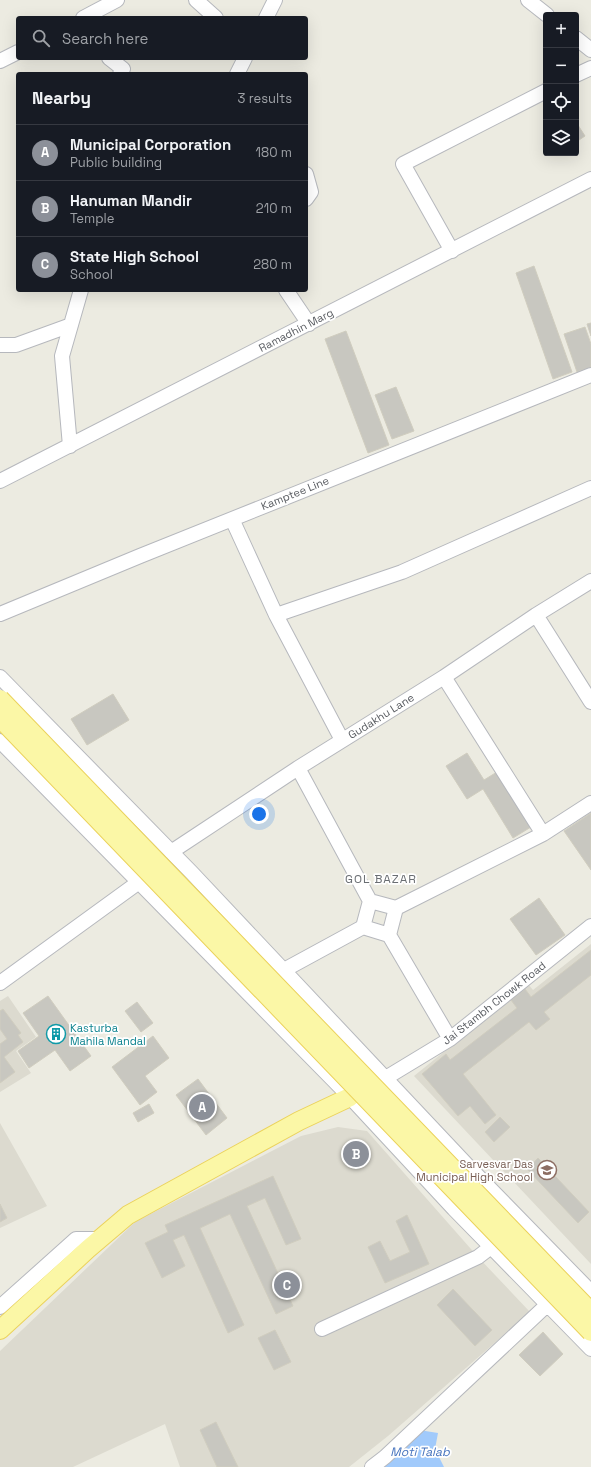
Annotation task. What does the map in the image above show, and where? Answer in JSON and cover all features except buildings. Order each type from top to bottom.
[{"type":"main road","points":[[0,698],[308,1016],[591,1312]]},
{"type":"main road","points":[[0,718],[591,1332]]},
{"type":"main road","points":[[0,1330],[93,1244],[128,1215],[299,1121],[350,1097]]},
{"type":"street","points":[[87,16],[117,0]]},
{"type":"street","points":[[196,0],[214,16]]},
{"type":"street","points":[[267,16],[275,0]]},
{"type":"street","points":[[528,0],[543,12]]},
{"type":"street","points":[[579,40],[591,50]]},
{"type":"street","points":[[0,61],[16,53]]},
{"type":"street","points":[[111,60],[123,70],[122,72]]},
{"type":"street","points":[[238,72],[244,60]]},
{"type":"street","points":[[579,74],[591,68]]},
{"type":"street","points":[[452,251],[403,164],[543,93]]},
{"type":"street","name":"Ramadhin Marg","points":[[0,481],[591,179]]},
{"type":"street","points":[[308,181],[311,192],[308,197]]},
{"type":"street","points":[[70,446],[62,356],[80,292]]},
{"type":"street","points":[[287,292],[309,324]]},
{"type":"street","points":[[0,345],[16,345],[71,325]]},
{"type":"street","name":"Kamptee Line","points":[[0,614],[591,375]]},
{"type":"street","points":[[276,615],[402,572],[591,488]]},
{"type":"street","points":[[232,519],[276,615],[342,740]]},
{"type":"street","name":"Gudakhu Lane","points":[[171,852],[298,768],[444,677],[536,615],[591,581]]},
{"type":"street","points":[[536,615],[591,702]]},
{"type":"street","points":[[0,677],[171,852],[591,1292]]},
{"type":"street","points":[[444,677],[543,834]]},
{"type":"street","points":[[0,740],[350,1097],[454,1209],[591,1349]]},
{"type":"street","points":[[298,768],[370,901],[363,928]]},
{"type":"street","points":[[370,901],[396,908],[543,834],[591,803]]},
{"type":"street","points":[[0,983],[139,882]]},
{"type":"street","points":[[396,908],[389,934],[450,1039]]},
{"type":"street","name":"Jai Stambh Chowk Road","points":[[350,1097],[386,1078],[450,1039],[591,926]]},
{"type":"street","points":[[284,970],[363,928],[389,934]]},
{"type":"street","points":[[0,1307],[76,1239],[93,1244]]},
{"type":"street","points":[[322,1329],[478,1257],[491,1247]]},
{"type":"street","points":[[372,1467],[385,1457],[548,1304]]},
{"type":"shaded area","name":"Sarvesvar Das Municipal High School","points":[[591,944],[591,1264],[414,1076],[528,984],[533,990]]},
{"type":"shaded area","points":[[8,996],[36,1037],[16,1051],[31,1073],[0,1092],[0,1001]]},
{"type":"shaded area","points":[[0,1123],[47,1206],[0,1228]]},
{"type":"shaded area","points":[[338,1127],[367,1131],[478,1257],[530,1312],[388,1436],[349,1467],[180,1467],[165,1424],[73,1467],[0,1467],[0,1351],[135,1222],[301,1136]]},
{"type":"water","name":"Moti Talab","points":[[419,1430],[438,1433],[435,1449],[444,1467],[383,1467]]},
{"type":"place","name":"Kasturba Mahila Mandal","points":[[56,1034]]},
{"type":"place","name":"Municipal Corporation","points":[[202,1107]]},
{"type":"place","name":"Hanuman Mandir","points":[[356,1154]]},
{"type":"place","name":"Sarvesvar Das Municipal High School","points":[[547,1170]]},
{"type":"place","name":"State High School","points":[[287,1285]]},
{"type":"district","name":"GOL BAZAR","points":[[381,879]]}]
